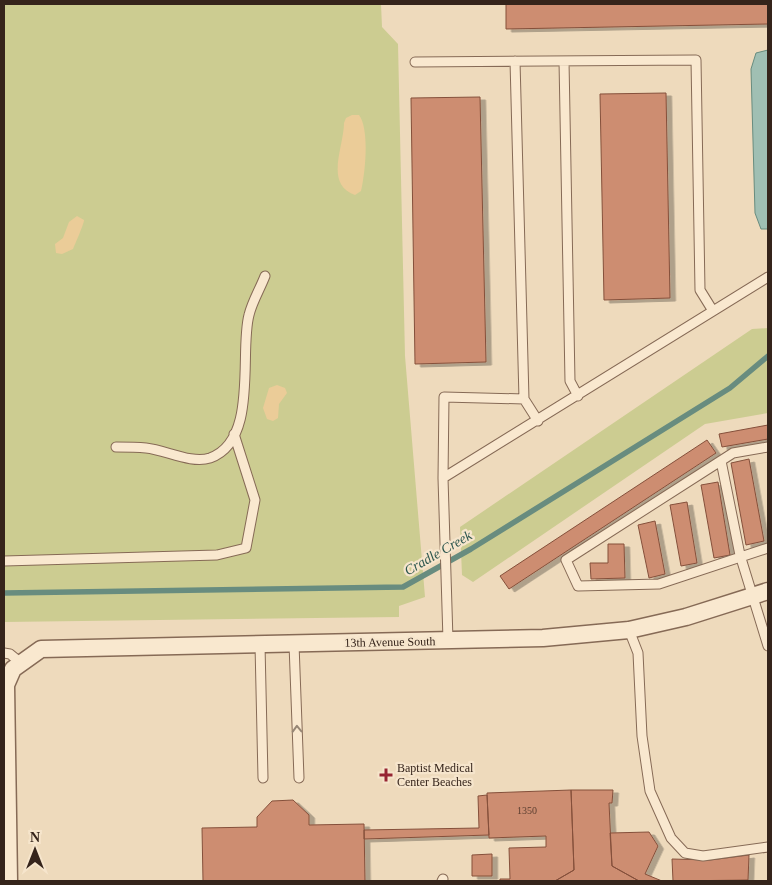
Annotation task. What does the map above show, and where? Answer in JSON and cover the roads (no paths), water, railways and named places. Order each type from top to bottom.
[{"type":"street","name":"13th Avenue South","points":[[17,666],[42,649],[543,638],[629,630],[686,617],[761,593]]},
{"type":"street","points":[[10,881],[6,855],[6,685],[17,666]]},
{"type":"lane","points":[[564,60],[570,381],[578,396]]},
{"type":"lane","points":[[415,62],[696,60],[700,290],[713,311]]},
{"type":"lane","points":[[515,61],[524,399],[538,421]]},
{"type":"lane","points":[[116,447],[147,448],[190,458],[209,458],[223,450],[234,434],[244,403],[249,315],[265,276]]},
{"type":"lane","points":[[443,478],[768,277]]},
{"type":"lane","points":[[448,640],[443,478],[444,397],[524,399]]},
{"type":"lane","points":[[4,561],[217,555],[246,548],[255,500],[234,434]]},
{"type":"lane","points":[[768,447],[733,453],[566,560],[578,586],[659,584],[768,548]]},
{"type":"lane","points":[[721,461],[740,557],[761,593],[768,646]]},
{"type":"lane","points":[[629,630],[638,653],[647,777],[650,791],[672,838],[685,853],[703,856],[768,847]]},
{"type":"lane","points":[[294,644],[299,778]]},
{"type":"lane","points":[[260,645],[263,778]]},
{"type":"lane","points":[[4,653],[10,654],[17,666]]},
{"type":"waterway","name":"Cradle Creek","points":[[4,593],[403,587],[471,549],[730,388],[768,356]]},
{"type":"place","name":"Baptist Medical Center Beaches","points":[[386,775]]}]
